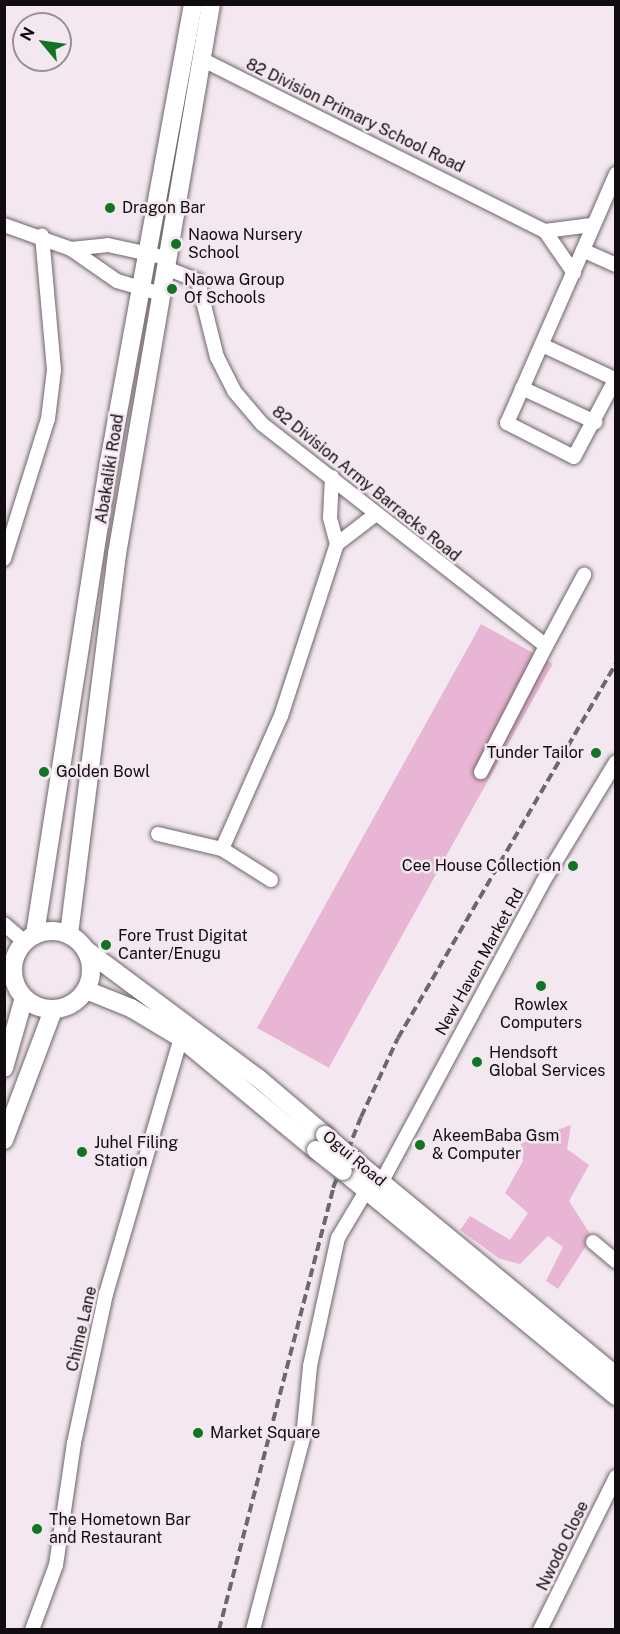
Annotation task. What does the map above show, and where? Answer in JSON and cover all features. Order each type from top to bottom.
[{"type":"main road","name":"Abakaliki Road","points":[[30,938],[141,289],[193,4]]},
{"type":"main road","name":"Abakaliki Road","points":[[69,934],[117,554],[211,4]]},
{"type":"main road","points":[[4,1068],[24,998],[12,972],[30,938],[69,934],[86,950],[91,975],[86,990],[72,1004],[53,1010],[24,998]]},
{"type":"main road","name":"Ogui Road","points":[[86,950],[249,1071],[320,1143]]},
{"type":"main road","name":"Ogui Road","points":[[86,990],[131,1008],[181,1038],[320,1143],[615,1376]]},
{"type":"main road","points":[[4,1140],[53,1010]]},
{"type":"main road","name":"Ogui Road","points":[[466,1260],[615,1396]]},
{"type":"street","name":"82 Division Primary School Road","points":[[201,59],[545,231]]},
{"type":"street","points":[[542,345],[615,378],[580,452],[569,457],[510,428],[508,417],[574,273],[615,174]]},
{"type":"street","points":[[4,225],[42,236],[71,249],[106,276],[161,294]]},
{"type":"street","points":[[574,273],[545,231],[592,225]]},
{"type":"street","points":[[4,559],[48,419],[54,370],[42,236]]},
{"type":"street","points":[[71,249],[108,245],[148,252],[167,263]]},
{"type":"street","points":[[583,250],[615,265]]},
{"type":"street","name":"82 Division Army Barracks Road","points":[[167,263],[198,281],[218,357],[242,402],[262,424],[546,646]]},
{"type":"street","points":[[522,388],[595,422]]},
{"type":"street","points":[[222,849],[281,717],[337,544],[330,518],[332,477]]},
{"type":"street","points":[[337,544],[376,514]]},
{"type":"street","points":[[481,771],[584,575]]},
{"type":"street","name":"New Haven Market Rd","points":[[253,1629],[303,1438],[327,1281],[346,1219],[374,1187],[543,882],[615,762]]},
{"type":"street","points":[[158,834],[222,849],[271,880]]},
{"type":"street","points":[[4,924],[30,938]]},
{"type":"street","name":"Chime Lane","points":[[32,1629],[56,1565],[74,1443],[106,1293],[181,1038]]},
{"type":"street","points":[[593,1242],[615,1261]]},
{"type":"street","name":"Nwodo Close","points":[[540,1629],[615,1477]]},
{"type":"shaded area","points":[[481,624],[553,664],[329,1068],[257,1028]]},
{"type":"shaded area","points":[[571,1125],[567,1149],[589,1165],[569,1201],[592,1237],[558,1289],[546,1281],[563,1247],[548,1236],[520,1264],[500,1259],[460,1230],[470,1216],[510,1240],[528,1213],[505,1193],[523,1161],[521,1143]]},
{"type":"railway","points":[[219,1630],[333,1188],[361,1117],[398,1038],[616,664]]},
{"type":"place","name":"Dragon Bar","points":[[110,208]]},
{"type":"place","name":"Naowa Nursery School","points":[[176,244]]},
{"type":"place","name":"Naowa Group Of Schools","points":[[172,289]]},
{"type":"place","name":"Tunder Tailor","points":[[596,753]]},
{"type":"place","name":"Golden Bowl","points":[[44,772]]},
{"type":"place","name":"Cee House Collection","points":[[573,866]]},
{"type":"place","name":"Fore Trust Digitat Canter/Enugu","points":[[106,945]]},
{"type":"place","name":"Rowlex Computers","points":[[541,986]]},
{"type":"place","name":"Hendsoft Global Services","points":[[477,1062]]},
{"type":"place","name":"AkeemBaba Gsm & Computer","points":[[420,1145]]},
{"type":"place","name":"Juhel Filing Station","points":[[82,1152]]},
{"type":"place","name":"Market Square","points":[[198,1433]]},
{"type":"place","name":"The Hometown Bar and Restaurant","points":[[37,1529]]}]
